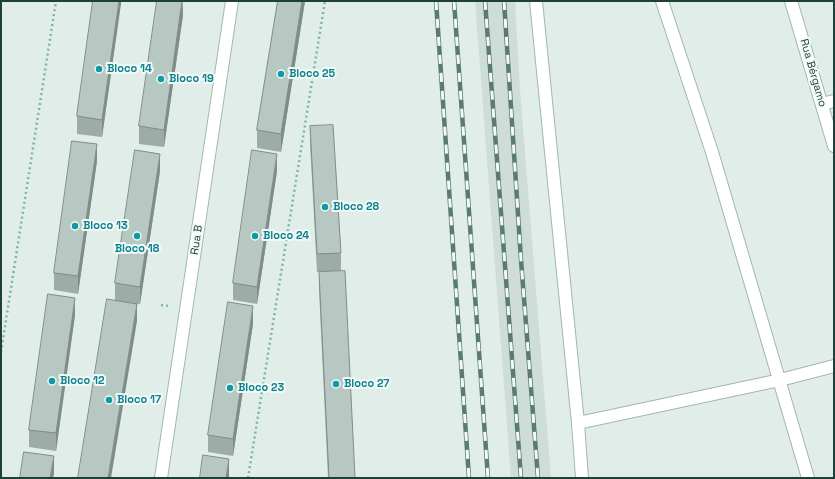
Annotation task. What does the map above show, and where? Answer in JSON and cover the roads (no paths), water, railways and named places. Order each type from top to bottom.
[{"type":"street","name":"Rua B","points":[[161,478],[232,1]]},
{"type":"street","points":[[536,1],[578,423],[582,478]]},
{"type":"street","points":[[662,1],[712,152],[808,478]]},
{"type":"street","name":"Rua Bérgamo","points":[[791,1],[834,146]]},
{"type":"street","points":[[822,104],[834,101]]},
{"type":"street","points":[[578,423],[780,380],[834,366]]},
{"type":"railway","points":[[436,1],[469,478]]},
{"type":"railway","points":[[454,1],[488,478]]},
{"type":"railway","points":[[485,1],[521,478]]},
{"type":"railway","points":[[504,1],[521,260],[538,478]]},
{"type":"place","name":"Bloco 14","points":[[99,69]]},
{"type":"place","name":"Bloco 25","points":[[281,74]]},
{"type":"place","name":"Bloco 19","points":[[161,79]]},
{"type":"place","name":"Bloco 28","points":[[325,207]]},
{"type":"place","name":"Bloco 13","points":[[75,226]]},
{"type":"place","name":"Bloco 18","points":[[137,236]]},
{"type":"place","name":"Bloco 24","points":[[255,236]]},
{"type":"place","name":"Bloco 12","points":[[52,381]]},
{"type":"place","name":"Bloco 27","points":[[336,384]]},
{"type":"place","name":"Bloco 23","points":[[230,388]]},
{"type":"place","name":"Bloco 17","points":[[109,400]]}]
